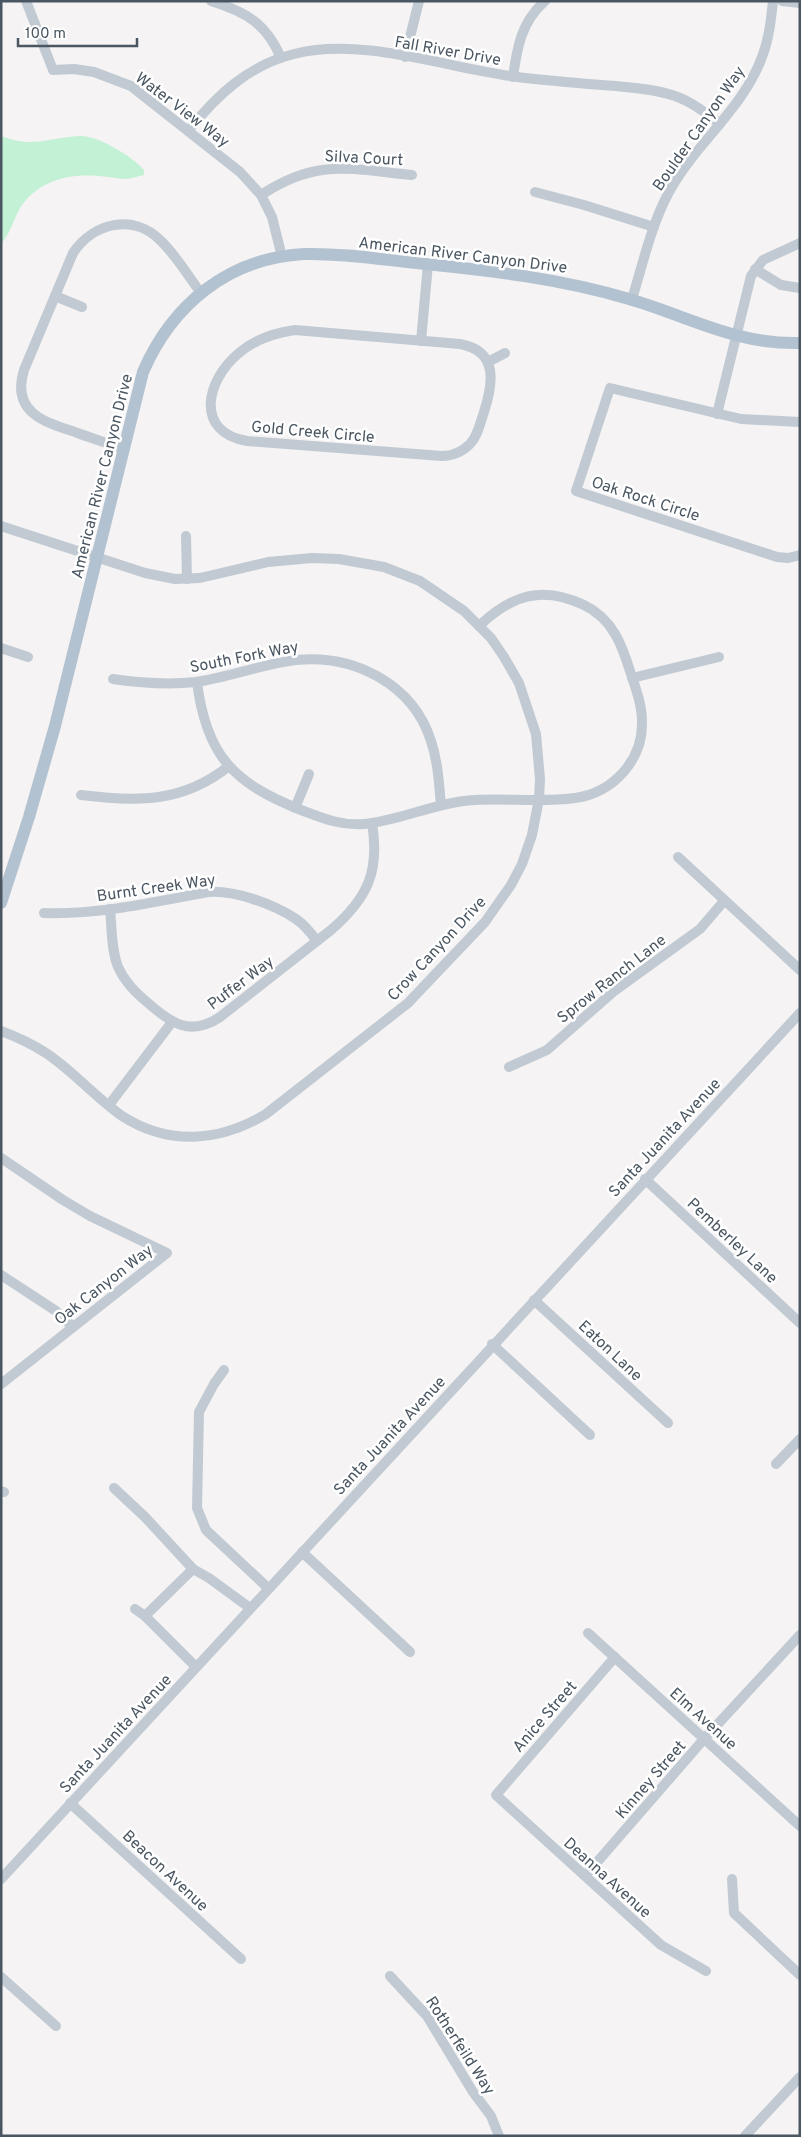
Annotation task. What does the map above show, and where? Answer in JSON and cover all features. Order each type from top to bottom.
[{"type":"main road","name":"American River Canyon Drive","points":[[1,903],[29,818],[55,726],[136,394],[150,355],[171,323],[201,292],[246,267],[282,257],[324,254],[527,275],[632,299],[736,336],[775,343],[800,344]]},
{"type":"street","name":"Water View Way","points":[[26,1],[53,70],[74,69],[94,72],[120,80],[142,93],[240,172],[261,195],[272,217],[282,257]]},
{"type":"street","points":[[211,1],[235,9],[255,21],[271,37],[281,58]]},
{"type":"street","points":[[405,57],[419,1]]},
{"type":"street","points":[[512,77],[522,30],[544,1]]},
{"type":"street","name":"Boulder Canyon Way","points":[[632,299],[661,208],[680,174],[745,90],[759,65],[767,41],[773,1]]},
{"type":"street","points":[[782,1],[800,3]]},
{"type":"street","name":"Fall River Drive","points":[[189,130],[209,106],[231,85],[261,66],[310,50],[334,48],[364,50],[512,77],[657,91],[675,96],[692,104],[720,124]]},
{"type":"street","name":"Silva Court","points":[[261,195],[289,178],[316,170],[345,169],[412,175]]},
{"type":"street","points":[[535,192],[654,226]]},
{"type":"street","points":[[123,449],[46,423],[31,412],[24,401],[21,389],[22,376],[73,253],[84,240],[103,228],[125,224],[147,231],[161,241],[201,292]]},
{"type":"street","points":[[717,414],[749,282],[755,269],[771,255],[800,243]]},
{"type":"street","points":[[421,340],[428,264]]},
{"type":"street","points":[[755,269],[781,284],[800,288]]},
{"type":"street","points":[[56,296],[82,307]]},
{"type":"street","name":"Gold Creek Circle","points":[[309,330],[421,340],[471,347],[488,362],[492,373],[491,390],[478,432],[464,450],[448,456],[247,441],[230,435],[220,427],[214,416],[211,404],[212,392],[220,374],[238,353],[268,336],[282,332],[309,330]]},
{"type":"street","points":[[488,362],[505,353]]},
{"type":"street","name":"Oak Rock Circle","points":[[800,422],[762,421],[717,414],[610,388],[576,491],[777,557],[788,558],[800,555]]},
{"type":"street","name":"Crow Canyon Drive","points":[[1,526],[152,575],[187,579],[215,575],[268,562],[294,559],[339,559],[362,562],[392,570],[420,581],[452,602],[480,626],[512,670],[528,704],[536,734],[539,756],[539,799],[532,836],[522,864],[503,898],[485,922],[408,1003],[266,1114],[248,1124],[230,1132],[197,1137],[184,1137],[145,1128],[121,1115],[46,1054],[1,1031]]},
{"type":"street","points":[[186,536],[187,579]]},
{"type":"street","points":[[196,682],[207,730],[220,754],[243,780],[260,792],[295,808],[339,824],[372,823],[441,805],[482,800],[574,798],[590,795],[611,784],[628,767],[639,745],[642,722],[640,706],[632,678],[616,634],[601,616],[581,604],[547,595],[524,597],[509,602],[496,610],[480,626]]},
{"type":"street","points":[[1,648],[28,657]]},
{"type":"street","points":[[632,678],[719,657]]},
{"type":"street","name":"South Fork Way","points":[[112,679],[160,684],[196,682],[298,660],[328,660],[374,674],[399,691],[407,699],[427,730],[436,758],[441,805]]},
{"type":"street","points":[[81,795],[128,800],[168,796],[195,788],[229,766]]},
{"type":"street","points":[[295,808],[309,774]]},
{"type":"street","name":"Puffer Way","points":[[110,909],[114,951],[121,973],[135,992],[172,1022],[184,1026],[197,1026],[215,1021],[317,941],[348,914],[368,884],[374,869],[375,853],[372,823]]},
{"type":"street","points":[[678,856],[800,970]]},
{"type":"street","name":"Burnt Creek Way","points":[[44,913],[110,909],[208,892],[231,893],[264,904],[295,919],[317,941]]},
{"type":"street","name":"Sprow Ranch Lane","points":[[509,1067],[547,1050],[613,992],[700,929],[724,901]]},
{"type":"street","name":"Santa Juanita Avenue","points":[[1,1879],[492,1344],[800,1013]]},
{"type":"street","points":[[109,1105],[172,1022]]},
{"type":"street","name":"Oak Canyon Way","points":[[1,1158],[90,1216],[167,1253],[1,1384]]},
{"type":"street","name":"Pemberley Lane","points":[[645,1179],[800,1323]]},
{"type":"street","points":[[1,1275],[56,1311],[73,1327]]},
{"type":"street","name":"Eaton Lane","points":[[534,1300],[668,1423]]},
{"type":"street","points":[[492,1344],[590,1435]]},
{"type":"street","points":[[224,1370],[199,1412],[197,1508],[206,1530],[268,1588]]},
{"type":"street","points":[[776,1464],[800,1439]]},
{"type":"street","points":[[114,1488],[193,1569],[209,1578],[250,1608]]},
{"type":"street","points":[[302,1552],[410,1652]]},
{"type":"street","points":[[145,1616],[193,1569]]},
{"type":"street","points":[[135,1609],[145,1616],[196,1667]]},
{"type":"street","name":"Elm Avenue","points":[[588,1633],[800,1826]]},
{"type":"street","name":"Kinney Street","points":[[585,1876],[704,1740],[800,1635]]},
{"type":"street","name":"Anice Street","points":[[496,1795],[615,1657]]},
{"type":"street","name":"Deanna Avenue","points":[[496,1795],[661,1945],[706,1972]]},
{"type":"street","name":"Beacon Avenue","points":[[70,1803],[241,1959]]},
{"type":"street","points":[[732,1879],[734,1913],[800,1975]]},
{"type":"street","name":"Rotherfeild Way","points":[[390,1976],[427,2016],[473,2092],[491,2116],[499,2136]]},
{"type":"street","points":[[1,1977],[56,2026]]},
{"type":"street","points":[[745,2136],[800,2077]]},
{"type":"green space","points":[[1,136],[23,142],[81,136],[97,139],[139,165],[144,170],[144,175],[130,179],[78,176],[50,183],[25,201],[1,244]]}]
